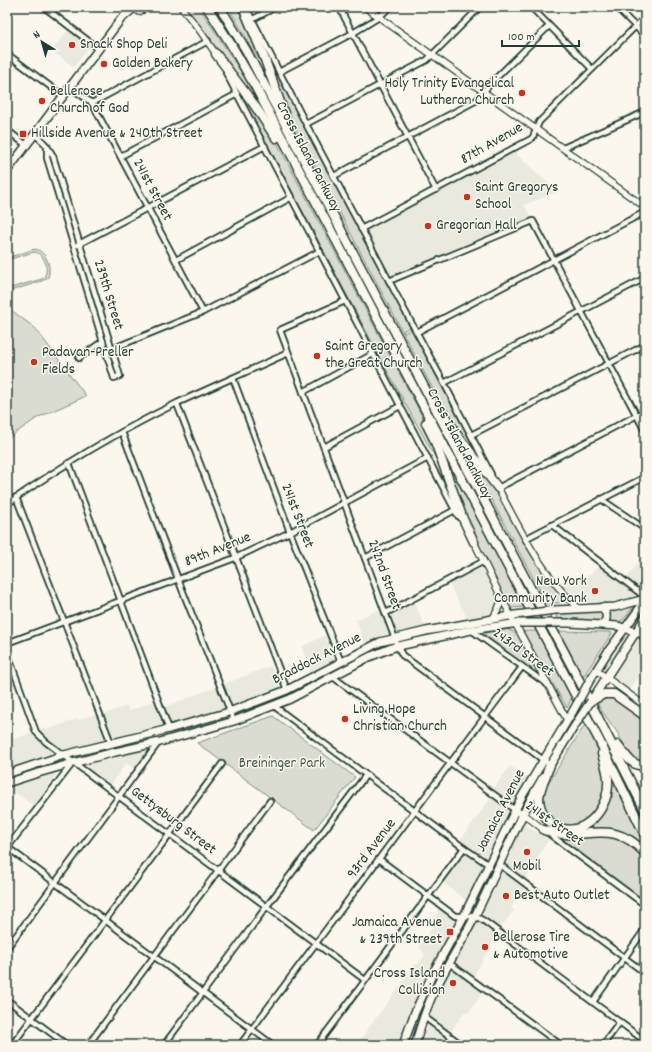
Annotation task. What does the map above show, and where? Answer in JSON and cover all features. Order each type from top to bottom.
[{"type":"highway","name":"Cross Island Parkway","points":[[207,7],[247,72],[304,179],[598,738],[645,835]]},
{"type":"highway","name":"Cross Island Parkway","points":[[220,7],[246,50],[601,722],[645,810]]},
{"type":"highway","points":[[244,7],[283,108],[290,134]]},
{"type":"highway","points":[[216,54],[272,130],[283,151],[304,179]]},
{"type":"highway","points":[[407,374],[436,446],[460,512],[474,542]]},
{"type":"highway","points":[[417,374],[452,428],[498,488]]},
{"type":"highway","points":[[595,697],[607,693],[617,695],[645,716]]},
{"type":"highway","points":[[601,722],[634,765],[645,766]]},
{"type":"highway","points":[[546,762],[540,793],[540,806],[543,813],[551,822],[562,828],[576,828],[584,825],[595,816],[601,808],[608,789],[608,775],[598,738]]},
{"type":"highway","points":[[544,830],[573,835],[598,831],[615,833],[631,840],[645,853]]},
{"type":"main road","points":[[7,171],[121,19],[132,7]]},
{"type":"main road","name":"Braddock Avenue","points":[[7,774],[64,755],[169,729],[229,712],[287,690],[380,642],[394,638],[493,618],[556,610],[615,607],[645,599]]},
{"type":"main road","name":"Jamaica Avenue","points":[[415,1045],[423,1016],[449,963],[475,916],[546,762],[596,670],[645,599]]},
{"type":"main road","points":[[602,607],[606,613],[603,625]]},
{"type":"main road","name":"Jamaica Avenue","points":[[403,1045],[415,1012],[433,973],[464,916],[515,810],[546,762],[595,697],[606,677],[645,618]]},
{"type":"main road","name":"Braddock Avenue","points":[[7,783],[38,772],[160,742],[234,721],[274,706],[333,677],[369,657],[398,646],[471,630],[517,624],[570,623],[603,625],[625,628],[636,632]]},
{"type":"street","points":[[44,7],[99,49]]},
{"type":"street","points":[[132,7],[139,12],[149,7]]},
{"type":"street","points":[[181,7],[208,41],[216,54],[400,406],[455,510],[474,542],[502,599],[513,615],[550,687]]},
{"type":"street","name":"Cross Island Parkway","points":[[244,7],[253,19],[306,124],[525,539],[536,558],[555,584],[579,609]]},
{"type":"street","points":[[253,19],[276,7]]},
{"type":"street","points":[[339,7],[436,190]]},
{"type":"street","points":[[365,7],[645,207]]},
{"type":"street","points":[[279,72],[353,33],[379,17],[390,7]]},
{"type":"street","points":[[306,124],[427,60],[480,7]]},
{"type":"street","points":[[531,7],[592,69]]},
{"type":"street","points":[[616,7],[645,36]]},
{"type":"street","name":"87th Avenue","points":[[361,229],[531,139],[539,122],[645,17]]},
{"type":"street","points":[[334,176],[477,100],[483,92],[549,26]]},
{"type":"street","points":[[92,102],[208,41]]},
{"type":"street","points":[[7,54],[63,96]]},
{"type":"street","name":"241st Street","points":[[70,87],[92,102],[203,312]]},
{"type":"street","points":[[121,156],[237,94]]},
{"type":"street","points":[[563,148],[645,112]]},
{"type":"street","points":[[7,130],[26,145]]},
{"type":"street","name":"239th Street","points":[[34,134],[46,143],[53,156],[120,376],[114,378],[46,158],[47,146]]},
{"type":"street","points":[[74,247],[264,146]]},
{"type":"street","points":[[176,260],[292,198]]},
{"type":"street","points":[[417,332],[645,212]]},
{"type":"street","points":[[389,281],[533,221],[645,431]]},
{"type":"street","points":[[106,351],[203,312],[320,251]]},
{"type":"street","points":[[444,383],[645,278]]},
{"type":"street","name":"242nd Street","points":[[345,300],[280,330],[394,638],[402,655],[546,762]]},
{"type":"street","points":[[80,358],[103,342]]},
{"type":"street","points":[[471,435],[645,344]]},
{"type":"street","points":[[7,504],[69,463],[122,432],[177,404],[288,353]]},
{"type":"street","points":[[303,392],[373,354]]},
{"type":"street","name":"241st Street","points":[[233,378],[290,532],[341,662]]},
{"type":"street","points":[[177,404],[287,690]]},
{"type":"street","points":[[324,447],[400,406]]},
{"type":"street","points":[[498,488],[645,411]]},
{"type":"street","points":[[122,432],[229,712],[234,721]]},
{"type":"street","name":"89th Avenue","points":[[7,643],[235,558],[290,532],[428,458]]},
{"type":"street","points":[[69,463],[169,729]]},
{"type":"street","points":[[525,539],[645,476]]},
{"type":"street","points":[[16,497],[111,743]]},
{"type":"street","points":[[601,499],[645,529]]},
{"type":"street","points":[[365,558],[455,510]]},
{"type":"street","points":[[552,525],[645,599]]},
{"type":"street","points":[[386,614],[484,561]]},
{"type":"street","points":[[493,618],[502,599]]},
{"type":"street","name":"243rd Street","points":[[471,630],[550,687],[568,720]]},
{"type":"street","points":[[636,632],[645,638]]},
{"type":"street","name":"Gettysburg Street","points":[[7,652],[36,732],[46,742],[365,980]]},
{"type":"street","name":"93rd Avenue","points":[[240,1045],[522,667]]},
{"type":"street","points":[[596,670],[645,705]]},
{"type":"street","name":"241st Street","points":[[333,677],[645,905]]},
{"type":"street","points":[[274,706],[415,812],[489,865]]},
{"type":"street","points":[[7,948],[160,742]]},
{"type":"street","points":[[73,763],[7,847],[272,1045]]},
{"type":"street","points":[[12,1045],[222,764]]},
{"type":"street","points":[[164,1045],[266,906],[366,775]]},
{"type":"street","points":[[88,1045],[270,801]]},
{"type":"street","points":[[316,1045],[464,848]]},
{"type":"street","points":[[379,859],[455,916],[475,916],[484,921],[645,1041]]},
{"type":"street","points":[[499,864],[645,973]]},
{"type":"street","points":[[593,1002],[645,929]]},
{"type":"street","points":[[449,963],[561,1045]]},
{"type":"street","points":[[7,1000],[67,1045]]},
{"type":"street","points":[[423,1016],[462,1045]]},
{"type":"street","points":[[604,1045],[620,1022]]},
{"type":"shaded area","points":[[69,29],[91,45],[74,67],[52,51]]},
{"type":"shaded area","points":[[514,152],[558,192],[524,205],[533,221],[389,281],[361,229]]},
{"type":"shaded area","points":[[645,553],[645,669],[626,693],[590,666],[636,597],[608,602],[576,602],[561,583],[575,575],[579,580],[591,574],[599,565],[623,583]]},
{"type":"shaded area","points":[[482,567],[498,601],[491,613],[468,619],[449,584]]},
{"type":"shaded area","points":[[414,602],[425,627],[382,636],[365,645],[356,620],[380,609],[384,618]]},
{"type":"shaded area","points":[[325,635],[335,662],[312,675],[302,647]]},
{"type":"shaded area","points":[[271,666],[281,691],[239,706],[195,719],[50,754],[7,770],[7,742],[44,728],[47,730],[98,713],[99,716],[127,706],[129,711],[161,698],[164,707]]},
{"type":"shaded area","points":[[164,744],[140,773],[126,763],[111,785],[82,763]]},
{"type":"shaded area","points":[[510,766],[528,778],[508,812],[548,840],[523,883],[527,886],[511,907],[514,910],[498,931],[499,932],[472,979],[485,989],[468,1013],[465,1011],[449,1035],[459,1045],[356,1045],[416,964],[418,965],[425,955],[419,947],[431,930],[438,909],[443,903],[459,914],[466,900],[443,883],[463,856],[461,839],[496,791],[493,789]]},
{"type":"shaded area","points":[[60,769],[34,806],[16,793],[7,804],[7,787]]},
{"type":"green space","points":[[185,7],[199,7],[249,84],[261,109],[219,51]]},
{"type":"green space","points":[[228,7],[240,7],[270,78]]},
{"type":"green space","points":[[265,51],[410,327],[403,331],[404,333],[412,329],[478,455],[476,456],[448,418],[288,114]]},
{"type":"green space","points":[[239,91],[275,139],[421,414],[429,430],[446,477],[375,349],[383,345],[382,342],[374,346]]},
{"type":"green space","points":[[35,249],[39,250],[45,256],[49,264],[48,277],[42,281],[7,292],[7,289],[42,279],[45,276],[46,263],[38,253],[34,252],[7,260],[7,258]]},
{"type":"green space","name":"Padavan-Preller Fields","points":[[7,307],[35,328],[86,396],[37,418],[7,439]]},
{"type":"green space","points":[[466,449],[499,495],[532,556],[549,581],[567,602],[547,604],[465,450]]},
{"type":"green space","points":[[446,463],[476,514],[524,607],[510,608],[466,520]]},
{"type":"green space","points":[[633,605],[634,606],[627,616],[622,620],[619,622],[610,622],[611,610],[622,609]]},
{"type":"green space","points":[[598,610],[603,612],[603,620],[599,622],[557,620],[556,613]]},
{"type":"green space","points":[[509,629],[515,634],[517,633],[543,679],[485,638],[485,632]]},
{"type":"green space","points":[[536,631],[572,697],[567,708],[523,632]]},
{"type":"green space","points":[[559,631],[609,632],[612,633],[583,677]]},
{"type":"green space","points":[[609,698],[617,698],[645,719],[645,760],[635,759],[629,754],[617,732],[598,705],[600,701]]},
{"type":"green space","name":"Breininger Park","points":[[273,716],[355,777],[314,830],[197,743]]},
{"type":"green space","points":[[586,723],[602,759],[607,780],[604,798],[594,814],[579,825],[562,825],[548,816],[542,802],[544,802],[544,794],[547,785]]},
{"type":"green space","points":[[615,785],[622,794],[645,844],[645,851],[615,830],[604,828],[576,831],[613,796],[610,794],[610,788]]},
{"type":"green space","points":[[594,835],[610,836],[622,839],[634,845],[645,856],[645,902],[561,838]]},
{"type":"place","name":"Snack Shop Deli","points":[[72,45]]},
{"type":"place","name":"Golden Bakery","points":[[104,64]]},
{"type":"place","name":"Holy Trinity Evangelical Lutheran Church","points":[[522,93]]},
{"type":"place","name":"Bellerose Church of God","points":[[42,101]]},
{"type":"place","name":"Hillside Avenue & 240th Street","points":[[23,134]]},
{"type":"place","name":"Saint Gregorys School","points":[[467,197]]},
{"type":"place","name":"Gregorian Hall","points":[[428,226]]},
{"type":"place","name":"Saint Gregory the Great Church","points":[[317,356]]},
{"type":"place","name":"Padavan-Preller Fields","points":[[34,362]]},
{"type":"place","name":"New York Community Bank","points":[[595,591]]},
{"type":"place","name":"Living Hope Christian Church","points":[[345,719]]},
{"type":"place","name":"Mobil","points":[[527,852]]},
{"type":"place","name":"Best Auto Outlet","points":[[506,896]]},
{"type":"place","name":"Jamaica Avenue & 239th Street","points":[[450,932]]},
{"type":"place","name":"Bellerose Tire & Automotive","points":[[485,947]]},
{"type":"place","name":"Cross Island Collision","points":[[453,983]]}]
